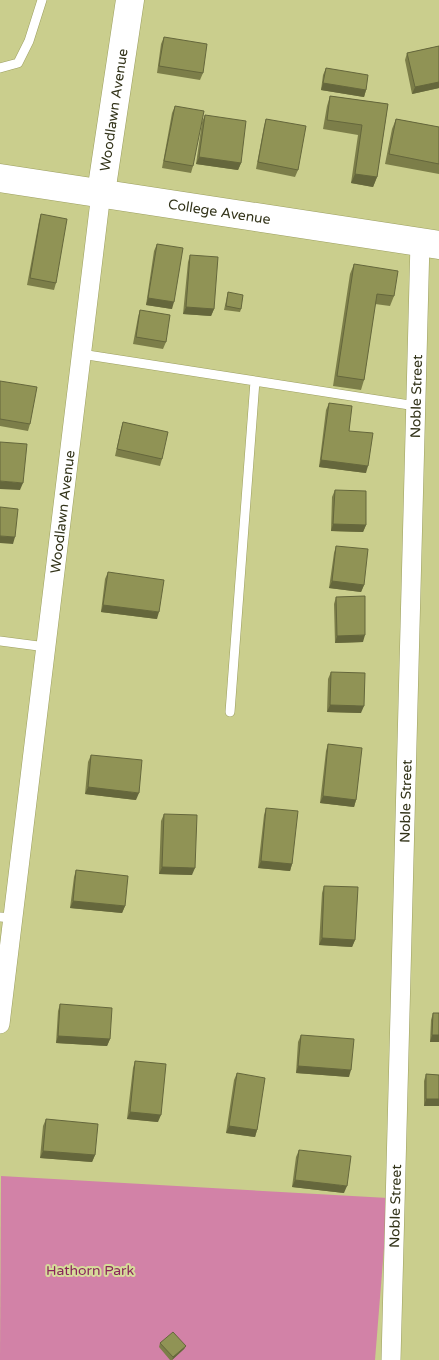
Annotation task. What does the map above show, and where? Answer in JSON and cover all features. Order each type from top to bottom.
[{"type":"main road","name":"Woodlawn Avenue","points":[[101,193],[130,0]]},
{"type":"main road","name":"College Avenue","points":[[0,178],[429,244]]},
{"type":"street","name":"Woodlawn Avenue","points":[[0,1024],[6,918],[46,647],[101,193]]},
{"type":"street","name":"Noble Street","points":[[390,1360],[416,406],[429,244]]},
{"type":"lane","points":[[0,68],[18,63],[29,40],[42,0]]},
{"type":"lane","points":[[81,354],[416,406]]},
{"type":"lane","points":[[230,712],[255,381]]},
{"type":"lane","points":[[0,642],[46,647]]},
{"type":"green space","name":"Hathorn Park","points":[[1,1176],[388,1198],[375,1360],[0,1360]]},
{"type":"building","points":[[164,37],[207,44],[203,73],[159,66]]},
{"type":"building","points":[[439,46],[439,82],[415,87],[407,53]]},
{"type":"building","points":[[326,68],[368,75],[366,90],[323,83]]},
{"type":"building","points":[[330,96],[388,104],[377,177],[355,174],[362,125],[327,120]]},
{"type":"building","points":[[175,106],[204,111],[193,166],[164,161]]},
{"type":"building","points":[[205,115],[246,121],[241,163],[199,157]]},
{"type":"building","points":[[266,119],[306,126],[298,170],[258,162]]},
{"type":"building","points":[[396,119],[439,127],[439,164],[389,154]]},
{"type":"building","points":[[41,214],[67,219],[56,283],[30,278]]},
{"type":"building","points":[[157,244],[183,248],[174,302],[148,298]]},
{"type":"building","points":[[190,255],[218,257],[214,309],[186,307]]},
{"type":"building","points":[[354,264],[398,271],[394,296],[377,294],[364,380],[337,376]]},
{"type":"building","points":[[228,292],[243,295],[241,309],[226,306]]},
{"type":"building","points":[[140,310],[170,315],[166,342],[136,337]]},
{"type":"building","points":[[0,381],[37,387],[30,424],[0,419]]},
{"type":"building","points":[[329,403],[352,406],[349,431],[373,433],[368,466],[321,460]]},
{"type":"building","points":[[123,422],[168,432],[162,459],[117,449]]},
{"type":"building","points":[[0,442],[27,444],[23,483],[0,481]]},
{"type":"building","points":[[335,490],[366,491],[366,525],[333,524]]},
{"type":"building","points":[[0,507],[18,509],[15,537],[0,536]]},
{"type":"building","points":[[336,546],[368,549],[364,585],[332,581]]},
{"type":"building","points":[[108,572],[164,580],[159,612],[103,605]]},
{"type":"building","points":[[365,596],[365,635],[337,636],[336,597]]},
{"type":"building","points":[[331,672],[365,673],[364,706],[330,705]]},
{"type":"building","points":[[328,744],[362,748],[356,800],[323,796]]},
{"type":"building","points":[[91,755],[142,760],[139,793],[88,787]]},
{"type":"building","points":[[266,808],[298,811],[292,864],[261,861]]},
{"type":"building","points":[[164,814],[197,815],[195,868],[162,867]]},
{"type":"building","points":[[76,870],[128,876],[125,906],[73,901]]},
{"type":"building","points":[[324,886],[358,887],[355,940],[322,938]]},
{"type":"building","points":[[60,1004],[112,1008],[110,1039],[58,1036]]},
{"type":"building","points":[[433,1013],[439,1013],[439,1035],[432,1035]]},
{"type":"building","points":[[301,1035],[354,1039],[351,1070],[298,1066]]},
{"type":"building","points":[[135,1061],[166,1064],[161,1115],[130,1112]]},
{"type":"building","points":[[237,1073],[265,1078],[257,1130],[229,1126]]},
{"type":"building","points":[[426,1074],[439,1075],[439,1099],[426,1099]]},
{"type":"building","points":[[46,1119],[98,1124],[95,1155],[43,1151]]},
{"type":"building","points":[[299,1150],[351,1156],[347,1186],[295,1180]]},
{"type":"building","points":[[173,1332],[186,1346],[173,1357],[160,1343]]}]
